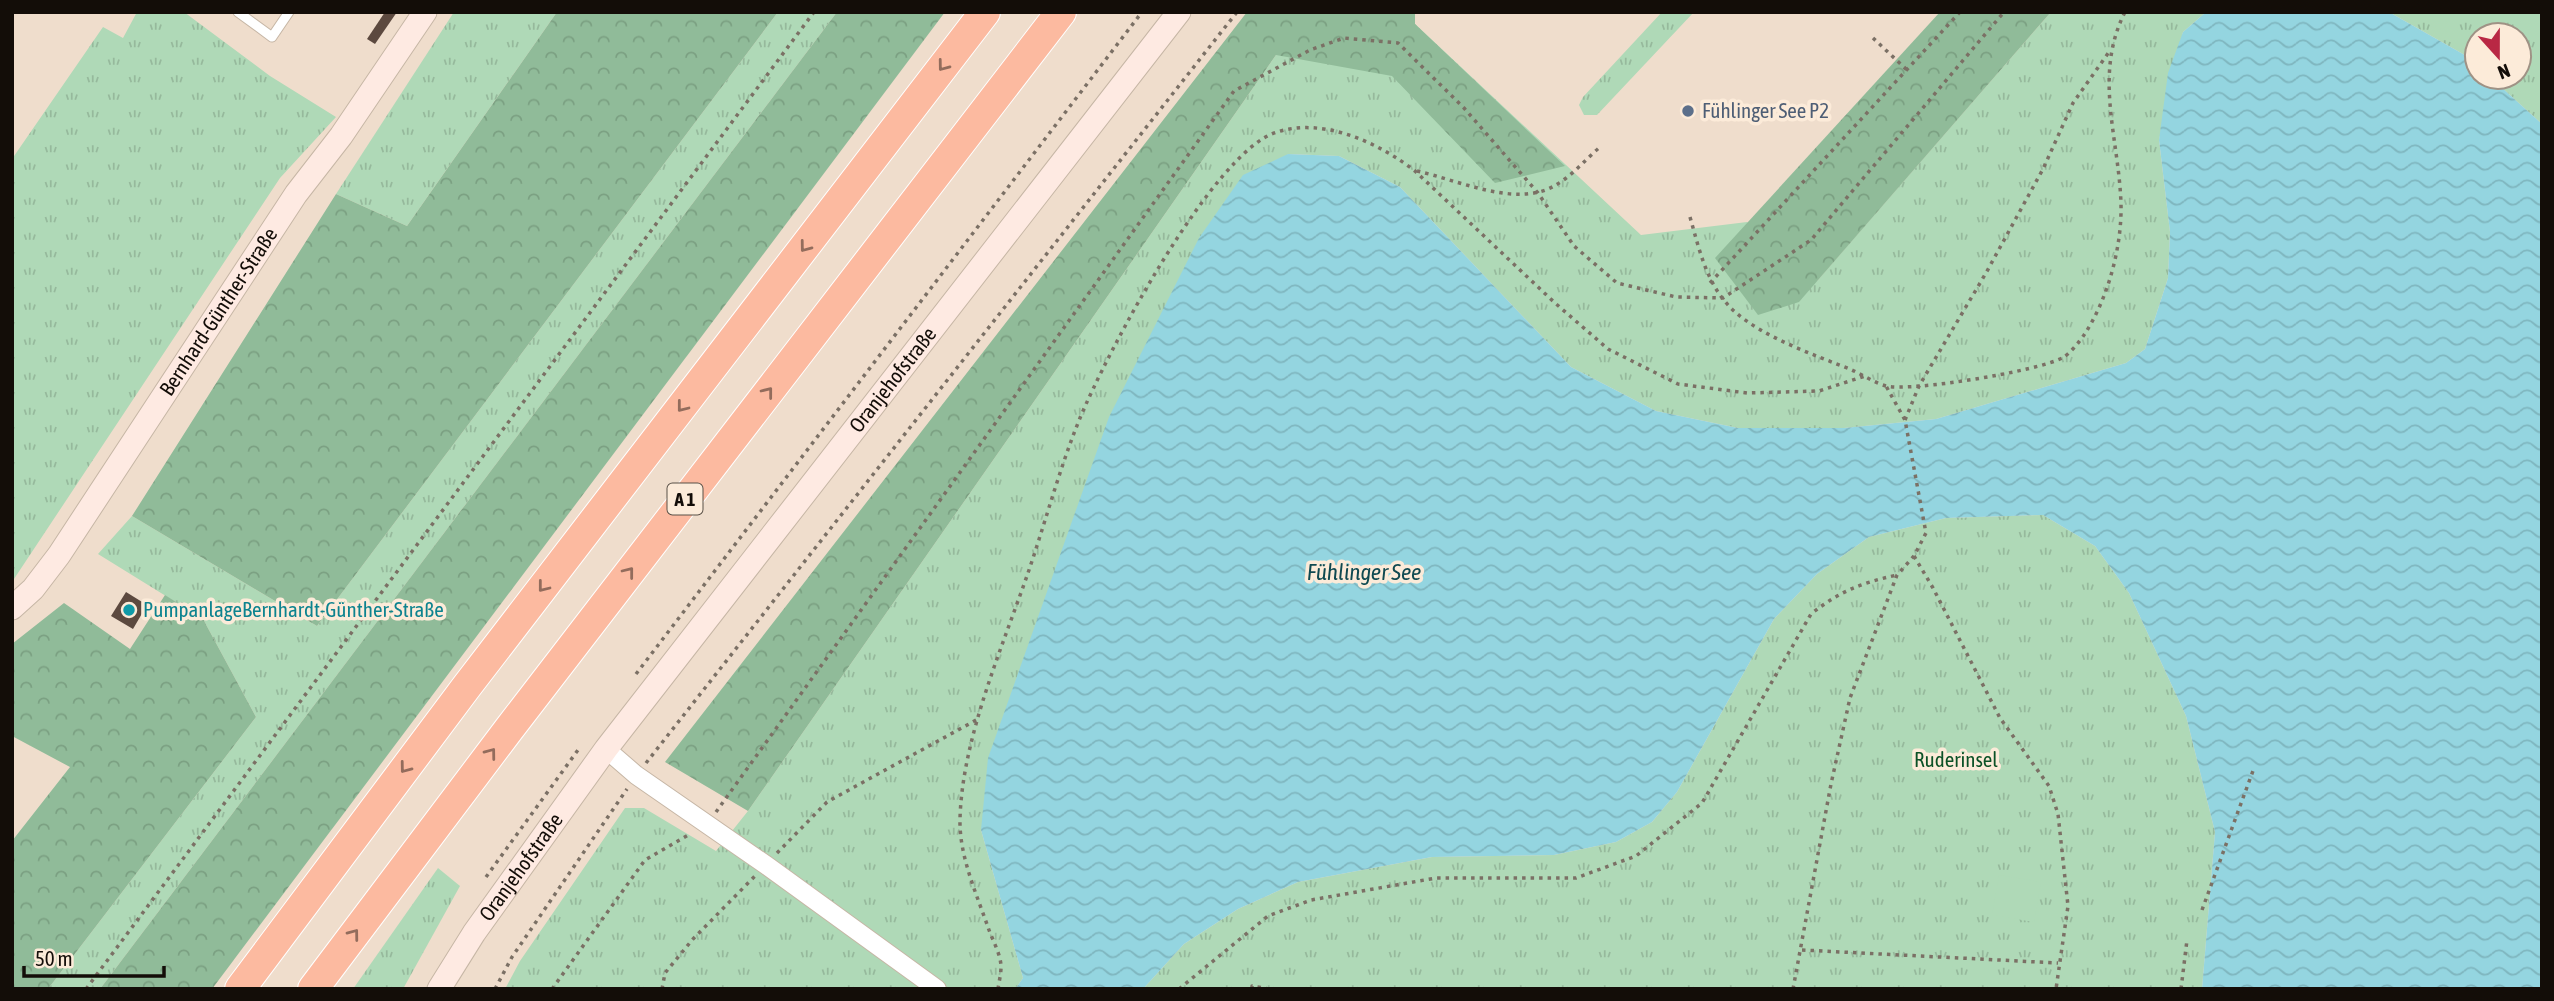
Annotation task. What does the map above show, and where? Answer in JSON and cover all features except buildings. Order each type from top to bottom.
[{"type":"highway","points":[[240,989],[985,12]]},
{"type":"highway","name":"A 1","points":[[313,989],[509,729],[1060,12]]},
{"type":"highway","points":[[234,989],[261,959]]},
{"type":"street","name":"Bernhard-Günther-Straße","points":[[12,608],[33,589],[59,555],[296,194],[341,136],[425,12]]},
{"type":"street","name":"Oranjehofstraße","points":[[439,989],[474,933],[606,749],[1180,12]]},
{"type":"street","points":[[606,749],[636,775],[937,989]]},
{"type":"lane","points":[[237,12],[272,37],[289,12]]},
{"type":"path","points":[[86,989],[814,12]]},
{"type":"path","points":[[633,678],[1142,12]]},
{"type":"path","points":[[495,989],[512,957],[636,775],[1237,12]]},
{"type":"path","points":[[1710,283],[1960,12]]},
{"type":"path","points":[[552,989],[645,860],[708,825],[1234,91],[1310,50],[1344,38],[1398,43],[1464,108],[1538,193],[1574,246],[1617,283],[1676,297],[1723,298],[1811,240],[2004,12]]},
{"type":"path","points":[[1905,420],[1919,386],[2043,169],[2073,103],[2110,50],[2125,12]]},
{"type":"path","points":[[1872,38],[1907,70]]},
{"type":"path","points":[[1690,217],[1710,283],[1735,312],[1760,329],[1886,386],[1919,386],[2042,365],[2064,357],[2084,335],[2101,299],[2121,232],[2121,202],[2110,102],[2110,50]]},
{"type":"path","points":[[998,989],[1001,964],[970,873],[960,820],[965,775],[978,719],[1079,419],[1115,345],[1171,248],[1215,183],[1253,145],[1276,132],[1300,128],[1358,138],[1394,154],[1608,349],[1678,384],[1747,393],[1819,391],[1865,376]]},
{"type":"path","points":[[1415,171],[1515,195],[1538,193],[1556,185],[1600,147]]},
{"type":"path","points":[[1793,989],[1831,784],[1850,698],[1897,575],[1913,556],[1926,533],[1905,420],[1886,386]]},
{"type":"path","points":[[1913,556],[1933,588],[2000,718],[2049,786],[2058,814],[2068,906],[2056,989]]},
{"type":"path","points":[[1179,989],[1268,916],[1311,900],[1436,878],[1576,878],[1636,856],[1702,803],[1811,614],[1833,596],[1860,583],[1897,575]]},
{"type":"path","points":[[662,989],[665,972],[693,939],[827,802],[978,719]]},
{"type":"path","points":[[479,888],[582,744]]},
{"type":"path","points":[[2202,910],[2254,768]]},
{"type":"path","points":[[2181,989],[2187,940]]},
{"type":"path","points":[[1802,950],[1860,955],[2059,962]]},
{"type":"path","points":[[1186,981],[1186,989]]},
{"type":"path","points":[[1252,989],[1252,986],[1269,989]]},
{"type":"green space","points":[[137,12],[184,12],[270,76],[336,117],[280,178],[12,582],[12,159],[103,27],[123,38]]},
{"type":"green space","points":[[454,12],[557,12],[407,226],[336,194]]},
{"type":"green space","points":[[557,12],[778,12],[317,626],[132,516],[336,194],[407,226]]},
{"type":"green space","points":[[778,12],[837,12],[100,989],[48,989],[256,717],[203,619],[98,554],[132,516],[317,626]]},
{"type":"green space","points":[[837,12],[945,12],[212,989],[100,989]]},
{"type":"green space","points":[[1247,12],[1415,12],[1415,24],[1565,166],[1495,183],[1392,76],[1276,55],[748,811],[665,762]]},
{"type":"green space","points":[[1662,12],[1694,12],[1597,115],[1584,115],[1579,105],[1583,97]]},
{"type":"green space","points":[[1940,12],[2051,12],[1799,302],[1758,315],[1715,258]]},
{"type":"green space","points":[[2051,12],[2206,12],[2183,32],[2159,140],[2170,232],[2168,278],[2145,349],[2126,363],[1936,419],[1844,428],[1738,428],[1656,411],[1571,367],[1400,187],[1339,156],[1288,154],[981,830],[1023,978],[1015,989],[505,989],[520,961],[625,808],[644,808],[716,851],[748,811],[1276,55],[1415,24],[1641,235],[1747,222],[1817,281]]},
{"type":"green space","points":[[2389,12],[2542,12],[2542,124],[2505,91],[2533,91],[2533,21],[2463,21],[2463,54]]},
{"type":"green space","name":"Ruderinsel","points":[[2043,515],[2095,546],[2129,593],[2186,716],[2215,832],[2202,989],[1143,989],[1184,944],[1238,909],[1298,882],[1432,857],[1554,855],[1616,842],[1652,822],[1677,792],[1774,619],[1817,574],[1869,537],[1946,518]]},
{"type":"green space","points":[[165,595],[203,619],[256,717],[48,989],[12,989],[12,841],[70,767],[12,736],[12,644],[64,603],[130,649]]},
{"type":"green space","points":[[438,868],[460,886],[403,989],[353,989]]},
{"type":"green space","points":[[1999,875],[2041,882],[2034,922],[1992,915]]},
{"type":"water","name":"Fühlinger See","points":[[2206,12],[2389,12],[2463,54],[2463,91],[2505,91],[2542,124],[2542,989],[2202,989],[2215,832],[2186,716],[2129,593],[2095,546],[2043,515],[1946,518],[1869,537],[1817,574],[1774,619],[1677,792],[1652,822],[1616,842],[1554,855],[1432,857],[1298,882],[1238,909],[1184,944],[1143,989],[1015,989],[1023,978],[981,830],[988,758],[1109,417],[1199,238],[1243,175],[1288,154],[1339,156],[1400,187],[1571,367],[1656,411],[1738,428],[1844,428],[1936,419],[2126,363],[2145,349],[2168,278],[2170,232],[2159,140],[2168,73],[2183,32]]},
{"type":"place","name":"Fühlinger See P2","points":[[1688,111]]},
{"type":"place","name":"PumpanlageBernhardt-Günther-Straße","points":[[129,610]]}]
